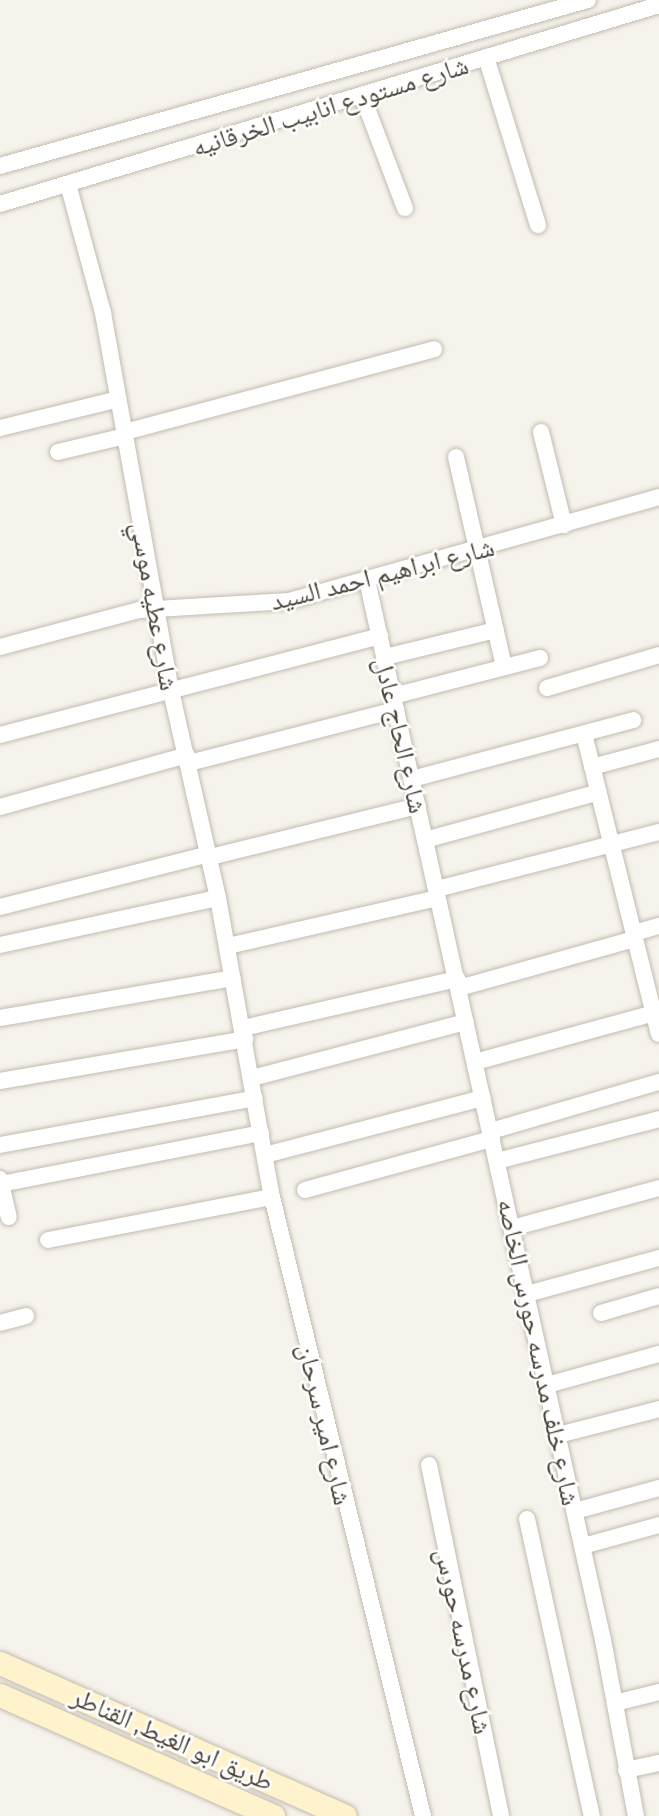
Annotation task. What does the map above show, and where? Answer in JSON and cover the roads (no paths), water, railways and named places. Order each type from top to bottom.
[{"type":"main road","name":"طريق ابو الغيط, القناطر","points":[[0,1663],[345,1816]]},
{"type":"main road","name":"طريق ابو الغيط, القناطر","points":[[0,1695],[273,1816]]},
{"type":"street","name":"شارع مستودع انابيب الخرقانيه","points":[[0,166],[588,0]]},
{"type":"street","name":"شارع مستودع انابيب الخرقانيه","points":[[0,204],[659,5]]},
{"type":"street","points":[[486,57],[538,225]]},
{"type":"street","points":[[362,95],[405,208]]},
{"type":"street","name":"شارع عطيه موسي","points":[[68,184],[103,313],[171,691],[210,855],[244,1033]]},
{"type":"street","points":[[58,452],[434,349]]},
{"type":"street","points":[[0,428],[119,399]]},
{"type":"street","points":[[541,432],[564,525]]},
{"type":"street","points":[[456,457],[504,667]]},
{"type":"street","name":"شارع ابراهيم احمد السيد","points":[[0,647],[118,614],[157,608],[265,604],[367,580],[659,497]]},
{"type":"street","name":"شارع الحاج عادل","points":[[367,580],[437,893]]},
{"type":"street","points":[[385,657],[496,630]]},
{"type":"street","points":[[0,736],[380,636]]},
{"type":"street","points":[[547,688],[659,656]]},
{"type":"street","points":[[0,807],[395,703],[540,658]]},
{"type":"street","points":[[412,779],[633,720]]},
{"type":"street","points":[[475,1062],[657,1022],[584,734]]},
{"type":"street","points":[[592,768],[659,749]]},
{"type":"street","points":[[425,840],[598,792]]},
{"type":"street","points":[[0,907],[418,806]]},
{"type":"street","points":[[228,946],[437,893],[659,832]]},
{"type":"street","name":"شارع خلف مدرسه حورس الخاصه","points":[[437,893],[583,1546],[636,1816]]},
{"type":"street","points":[[0,945],[218,898]]},
{"type":"street","points":[[0,1081],[244,1033],[458,984],[635,936],[659,926]]},
{"type":"street","points":[[0,1018],[233,978]]},
{"type":"street","points":[[252,1078],[466,1022]]},
{"type":"street","name":"شارع امير سرحان","points":[[244,1033],[272,1197],[422,1816]]},
{"type":"street","points":[[305,1190],[659,1082]]},
{"type":"street","points":[[0,1145],[255,1098]]},
{"type":"street","points":[[265,1155],[483,1098]]},
{"type":"street","points":[[497,1161],[659,1119]]},
{"type":"street","points":[[9,1217],[1,1182],[261,1133]]},
{"type":"street","points":[[512,1228],[659,1188]]},
{"type":"street","points":[[48,1240],[272,1197]]},
{"type":"street","points":[[527,1294],[659,1258]]},
{"type":"street","points":[[601,1313],[659,1296]]},
{"type":"street","points":[[0,1323],[26,1316]]},
{"type":"street","points":[[547,1385],[659,1354]]},
{"type":"street","points":[[558,1435],[659,1409]]},
{"type":"street","name":"شارع مدرسه حورس","points":[[429,1465],[501,1816]]},
{"type":"street","points":[[575,1511],[659,1488]]},
{"type":"street","points":[[527,1519],[592,1816]]},
{"type":"street","points":[[583,1546],[659,1525]]},
{"type":"street","points":[[615,1703],[659,1692]]},
{"type":"street","points":[[626,1770],[659,1763]]}]
